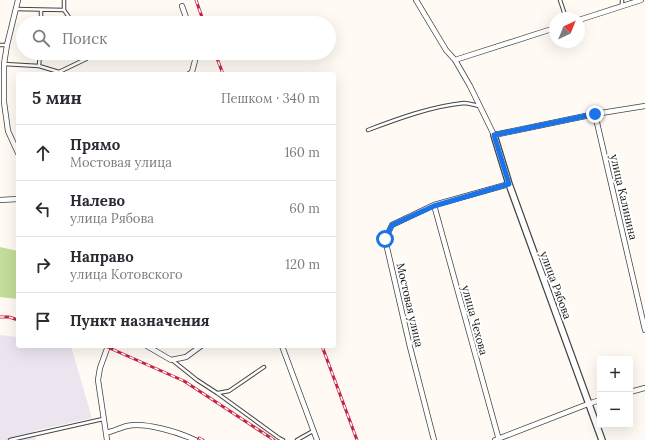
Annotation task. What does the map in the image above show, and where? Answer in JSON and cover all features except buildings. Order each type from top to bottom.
[{"type":"street","points":[[16,149],[8,131],[2,102],[6,45],[18,0]]},
{"type":"street","points":[[416,0],[446,50],[455,60],[470,86],[494,135],[595,114],[645,106]]},
{"type":"street","points":[[585,18],[642,0]]},
{"type":"street","points":[[182,6],[186,16]]},
{"type":"street","points":[[455,60],[549,30]]},
{"type":"street","points":[[192,72],[195,60]]},
{"type":"street","name":"улица Калинина","points":[[595,114],[645,330]]},
{"type":"street","name":"улица Рябова","points":[[494,135],[509,184],[602,440]]},
{"type":"street","name":"Мостовая улица","points":[[434,440],[410,347],[385,239],[392,225],[434,206],[509,184]]},
{"type":"street","points":[[0,200],[16,199]]},
{"type":"street","name":"улица Чехова","points":[[434,206],[497,439]]},
{"type":"street","points":[[107,348],[100,368],[98,380],[107,440]]},
{"type":"street","points":[[150,348],[171,360],[186,357],[197,348]]},
{"type":"street","points":[[283,348],[317,440]]},
{"type":"street","points":[[633,391],[645,388]]},
{"type":"street","points":[[497,439],[597,401]]},
{"type":"street","points":[[106,434],[128,426],[154,426],[195,440]]},
{"type":"lane","points":[[64,0],[64,10],[68,16]]},
{"type":"lane","points":[[560,0],[564,12]]},
{"type":"lane","points":[[622,0],[622,6]]},
{"type":"lane","points":[[16,9],[64,10]]},
{"type":"lane","points":[[41,9],[41,16]]},
{"type":"lane","points":[[0,45],[6,45]]},
{"type":"lane","points":[[39,60],[39,66]]},
{"type":"lane","points":[[4,64],[39,66],[59,72],[84,60]]},
{"type":"lane","points":[[368,130],[404,117],[445,106],[465,103],[479,106]]},
{"type":"lane","points":[[171,360],[196,380],[217,393],[283,440]]},
{"type":"lane","points":[[217,393],[229,391],[264,367]]},
{"type":"lane","points":[[10,440],[104,419]]},
{"type":"lane","points":[[297,440],[313,431]]},
{"type":"shaded area","points":[[0,335],[16,337],[16,348],[72,348],[92,418],[34,431],[36,440],[0,440]]},
{"type":"green space","points":[[0,247],[16,251],[16,299],[0,297]]},
{"type":"railway","points":[[196,0],[202,16]]},
{"type":"railway","points":[[218,60],[222,72]]},
{"type":"railway","points":[[0,317],[9,317],[16,319]]},
{"type":"railway","points":[[110,348],[184,381],[274,440]]},
{"type":"railway","points":[[323,348],[357,440]]},
{"type":"railway","points":[[199,438],[203,440]]},
{"type":"route","points":[[385,239],[392,225],[434,206],[509,184],[494,135],[595,114]]}]
